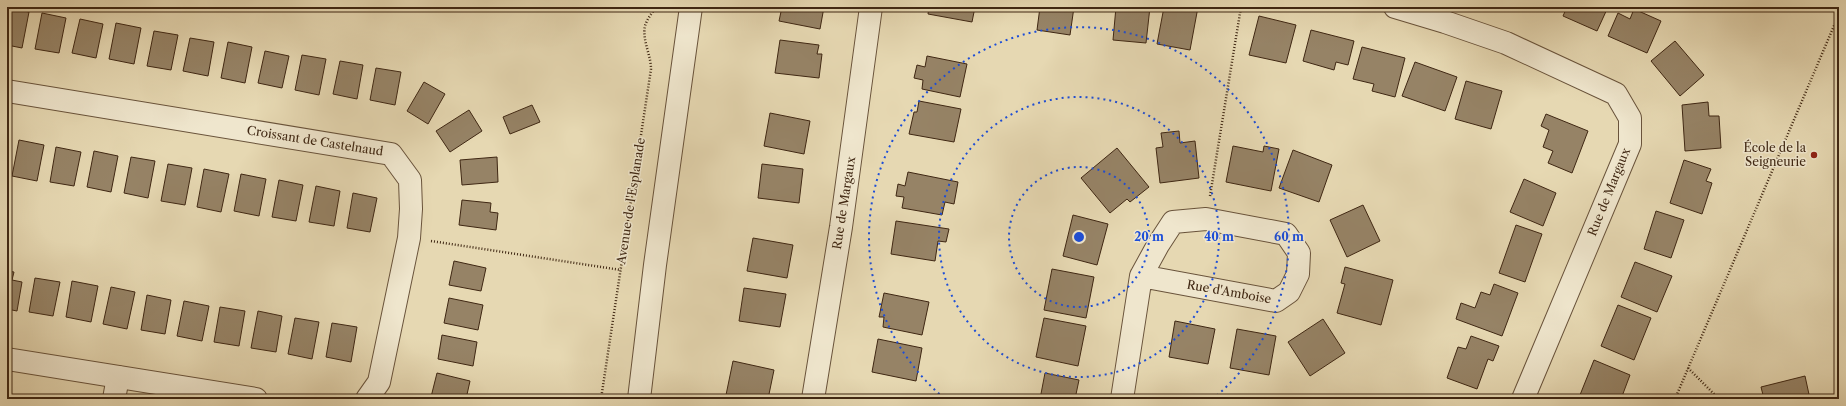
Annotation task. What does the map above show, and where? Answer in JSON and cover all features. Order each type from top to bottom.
[{"type":"street","points":[[639,399],[655,265],[691,7]]},
{"type":"street","name":"Rue de Margaux","points":[[813,399],[819,354],[841,227],[871,7]]},
{"type":"street","name":"Rue de Margaux","points":[[1395,7],[1445,22],[1506,44],[1616,94],[1630,118],[1630,144],[1523,399]]},
{"type":"street","name":"Croissant de Castelnaud","points":[[7,90],[391,154],[410,180],[412,209],[409,238],[379,382],[366,399]]},
{"type":"street","name":"Rue d'Amboise","points":[[1122,399],[1141,276],[1173,222],[1206,218],[1286,234],[1299,253],[1298,274],[1289,292],[1276,302],[1141,276]]},
{"type":"street","points":[[625,399],[655,265]]},
{"type":"street","points":[[7,359],[256,399]]},
{"type":"street","points":[[114,399],[118,377]]},
{"type":"path","name":"Avenue de l'Esplanade","points":[[601,399],[651,69],[651,58],[644,35],[648,19],[656,7]]},
{"type":"path","points":[[1206,218],[1241,7]]},
{"type":"path","points":[[1675,399],[1839,14]]},
{"type":"path","points":[[430,241],[620,270]]},
{"type":"path","points":[[1688,367],[1719,399]]},
{"type":"building","points":[[782,7],[824,7],[820,29],[779,21]]},
{"type":"building","points":[[929,7],[975,7],[972,22],[928,14]]},
{"type":"building","points":[[1040,7],[1074,7],[1070,35],[1037,30]]},
{"type":"building","points":[[1116,7],[1150,7],[1146,43],[1113,40]]},
{"type":"building","points":[[1164,7],[1198,7],[1190,50],[1157,44]]},
{"type":"building","points":[[1567,7],[1608,7],[1597,31],[1563,16]]},
{"type":"building","points":[[7,8],[29,12],[22,48],[7,45]]},
{"type":"building","points":[[1634,9],[1661,21],[1647,53],[1608,36],[1618,13],[1630,19]]},
{"type":"building","points":[[42,13],[66,18],[59,53],[35,49]]},
{"type":"building","points":[[1259,16],[1296,25],[1286,63],[1249,55]]},
{"type":"building","points":[[80,19],[103,24],[96,58],[72,53]]},
{"type":"building","points":[[116,23],[141,28],[134,64],[109,59]]},
{"type":"building","points":[[1311,30],[1354,41],[1348,65],[1336,62],[1334,70],[1303,61]]},
{"type":"building","points":[[154,31],[178,35],[171,70],[147,66]]},
{"type":"building","points":[[190,38],[214,42],[208,76],[183,71]]},
{"type":"building","points":[[780,40],[819,45],[817,54],[822,54],[819,78],[775,73]]},
{"type":"building","points":[[1675,41],[1704,75],[1680,96],[1651,61]]},
{"type":"building","points":[[228,42],[252,47],[245,83],[221,78]]},
{"type":"building","points":[[1362,47],[1405,58],[1395,97],[1372,91],[1374,84],[1353,79]]},
{"type":"building","points":[[265,51],[289,56],[282,88],[258,83]]},
{"type":"building","points":[[302,55],[326,59],[319,95],[295,90]]},
{"type":"building","points":[[927,56],[967,64],[960,97],[922,89],[923,80],[914,78],[917,65],[925,67]]},
{"type":"building","points":[[340,61],[363,65],[357,99],[333,94]]},
{"type":"building","points":[[1415,62],[1457,77],[1445,111],[1402,96]]},
{"type":"building","points":[[376,68],[401,72],[395,105],[370,100]]},
{"type":"building","points":[[1466,81],[1502,91],[1491,129],[1455,119]]},
{"type":"building","points":[[424,82],[445,94],[428,124],[407,111]]},
{"type":"building","points":[[919,101],[961,109],[954,142],[909,134],[914,112],[917,112]]},
{"type":"building","points":[[1708,102],[1709,116],[1719,116],[1721,148],[1685,151],[1682,105]]},
{"type":"building","points":[[532,105],[540,122],[510,134],[503,117]]},
{"type":"building","points":[[469,110],[482,131],[450,152],[436,131]]},
{"type":"building","points":[[770,113],[810,121],[804,154],[764,146]]},
{"type":"building","points":[[1546,114],[1588,131],[1572,173],[1548,163],[1553,151],[1543,147],[1549,130],[1541,126]]},
{"type":"building","points":[[1179,131],[1180,143],[1195,141],[1199,178],[1160,183],[1156,148],[1163,147],[1161,133]]},
{"type":"building","points":[[19,140],[44,145],[37,181],[12,176]]},
{"type":"building","points":[[1233,146],[1263,152],[1264,146],[1279,149],[1271,191],[1226,182]]},
{"type":"building","points":[[56,147],[81,152],[74,186],[50,182]]},
{"type":"building","points":[[1117,148],[1149,187],[1130,202],[1127,199],[1110,213],[1081,178]]},
{"type":"building","points":[[1293,150],[1332,165],[1319,202],[1279,188]]},
{"type":"building","points":[[94,151],[118,156],[111,192],[87,187]]},
{"type":"building","points":[[131,157],[155,161],[148,198],[124,193]]},
{"type":"building","points":[[497,157],[498,182],[462,185],[460,160]]},
{"type":"building","points":[[1684,160],[1711,169],[1706,181],[1712,183],[1702,214],[1670,203]]},
{"type":"building","points":[[168,164],[192,168],[185,205],[161,201]]},
{"type":"building","points":[[762,164],[803,169],[799,203],[758,198]]},
{"type":"building","points":[[204,169],[229,174],[221,212],[197,207]]},
{"type":"building","points":[[908,172],[958,182],[954,204],[945,202],[942,215],[902,208],[904,197],[896,196],[898,184],[905,186]]},
{"type":"building","points":[[241,174],[266,179],[259,216],[234,211]]},
{"type":"building","points":[[1524,179],[1556,193],[1543,226],[1510,212]]},
{"type":"building","points":[[279,180],[303,185],[296,221],[272,217]]},
{"type":"building","points":[[316,186],[340,191],[334,226],[309,222]]},
{"type":"building","points":[[353,193],[377,198],[370,232],[347,228]]},
{"type":"building","points":[[462,200],[491,203],[490,212],[498,213],[496,230],[459,225]]},
{"type":"building","points":[[1363,205],[1380,241],[1347,257],[1330,220]]},
{"type":"building","points":[[1656,211],[1684,220],[1671,258],[1644,249]]},
{"type":"building","points":[[1073,215],[1108,224],[1097,265],[1063,256]]},
{"type":"building","points":[[896,221],[949,229],[946,242],[938,241],[935,261],[891,254]]},
{"type":"building","points":[[1516,225],[1542,234],[1525,282],[1499,273]]},
{"type":"building","points":[[753,238],[793,245],[787,278],[747,271]]},
{"type":"building","points":[[454,261],[486,268],[481,291],[449,285]]},
{"type":"building","points":[[1635,262],[1672,276],[1657,312],[1621,297]]},
{"type":"building","points":[[1345,267],[1393,280],[1381,325],[1337,313],[1345,284],[1341,283]]},
{"type":"building","points":[[1052,269],[1094,277],[1086,318],[1044,310]]},
{"type":"building","points":[[7,271],[14,272],[12,280],[22,282],[17,311],[7,309]]},
{"type":"building","points":[[35,278],[60,282],[53,316],[29,312]]},
{"type":"building","points":[[72,281],[98,286],[91,322],[66,317]]},
{"type":"building","points":[[1494,284],[1518,293],[1502,336],[1456,319],[1461,303],[1475,308],[1481,292],[1490,295]]},
{"type":"building","points":[[111,287],[135,292],[127,329],[103,324]]},
{"type":"building","points":[[744,288],[786,294],[780,327],[739,321]]},
{"type":"building","points":[[884,293],[929,302],[922,335],[883,327],[884,317],[879,317]]},
{"type":"building","points":[[147,295],[171,300],[165,334],[141,330]]},
{"type":"building","points":[[449,298],[483,305],[478,330],[444,323]]},
{"type":"building","points":[[184,301],[209,306],[202,341],[177,336]]},
{"type":"building","points":[[1618,305],[1651,318],[1634,360],[1601,346]]},
{"type":"building","points":[[220,307],[245,311],[239,346],[214,342]]},
{"type":"building","points":[[258,311],[282,316],[276,352],[251,348]]},
{"type":"building","points":[[295,318],[319,322],[312,359],[288,354]]},
{"type":"building","points":[[1044,318],[1086,326],[1078,366],[1036,357]]},
{"type":"building","points":[[1323,319],[1345,353],[1310,376],[1288,342]]},
{"type":"building","points":[[1175,321],[1215,329],[1208,364],[1169,357]]},
{"type":"building","points":[[332,323],[357,327],[351,362],[326,357]]},
{"type":"building","points":[[1237,329],[1276,336],[1269,375],[1230,368]]},
{"type":"building","points":[[442,335],[477,342],[473,366],[438,359]]},
{"type":"building","points":[[1471,336],[1499,346],[1493,361],[1488,359],[1477,389],[1447,378],[1458,347],[1466,349]]},
{"type":"building","points":[[878,339],[922,348],[916,381],[872,372]]},
{"type":"building","points":[[1594,360],[1630,375],[1621,399],[1590,399],[1580,395]]},
{"type":"building","points":[[733,361],[774,370],[768,399],[746,399],[726,395]]},
{"type":"building","points":[[437,373],[470,381],[466,399],[438,399],[431,397]]},
{"type":"building","points":[[1045,373],[1079,380],[1075,399],[1040,399]]},
{"type":"building","points":[[1805,376],[1810,399],[1764,399],[1761,387]]},
{"type":"place","name":"École de la Seigneurie","points":[[1814,155]]}]
